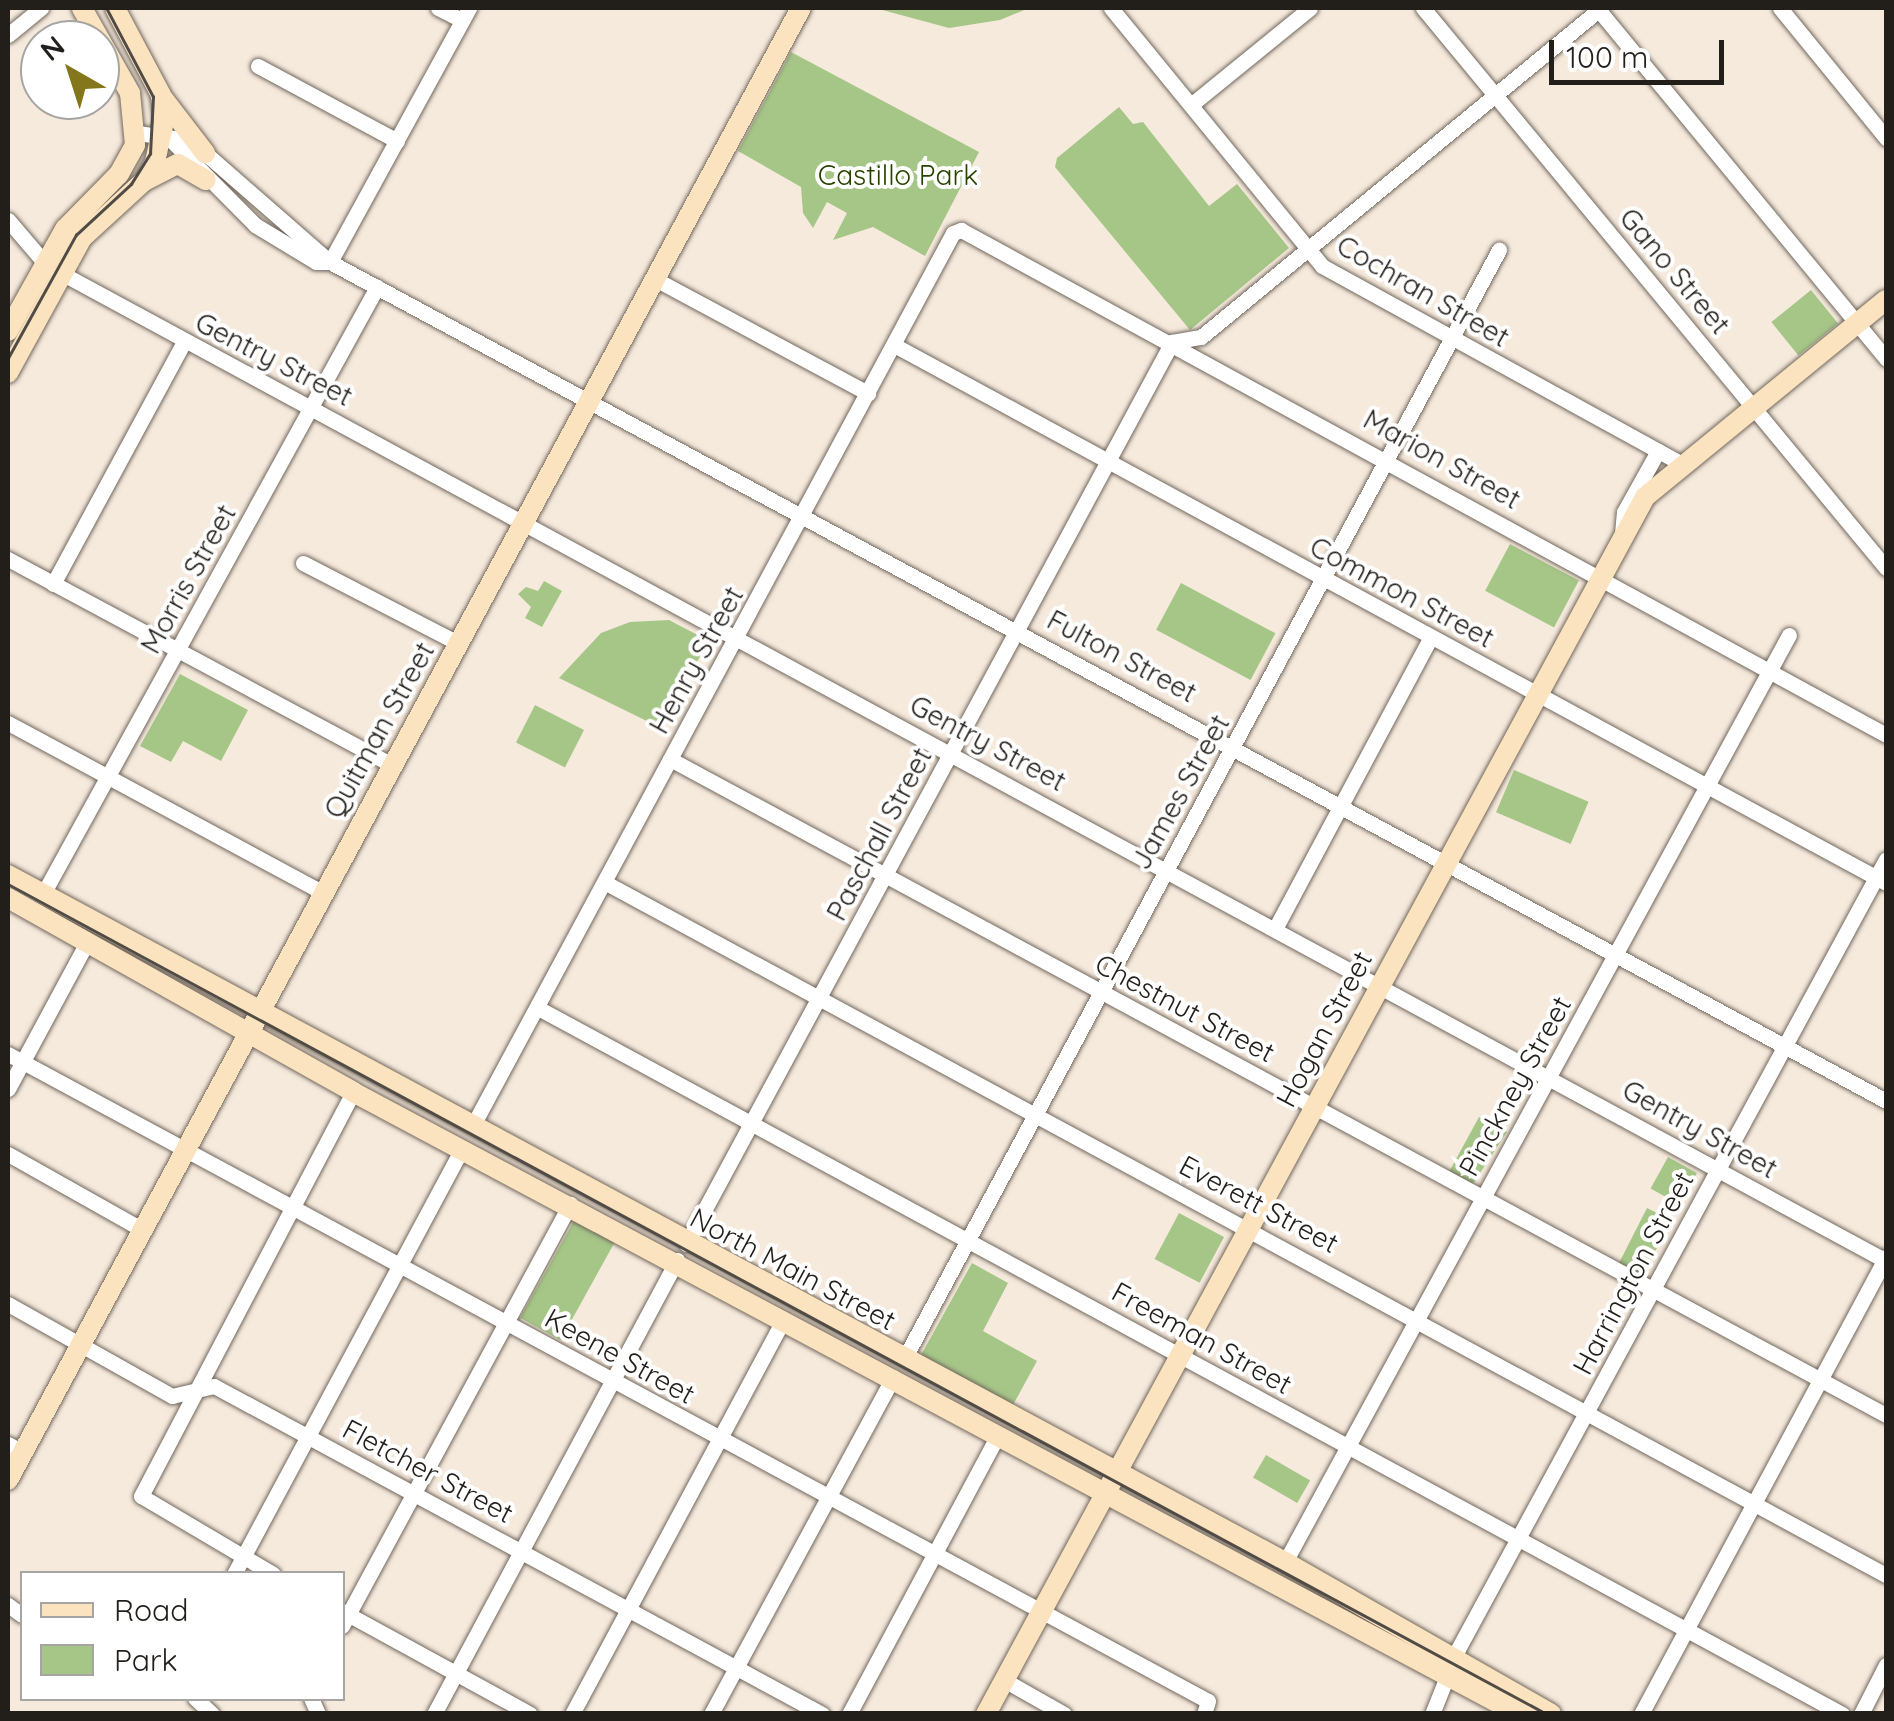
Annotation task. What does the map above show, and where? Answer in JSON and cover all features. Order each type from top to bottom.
[{"type":"main road","points":[[8,330],[44,262],[76,214],[119,174],[137,134],[130,93],[82,8]]},
{"type":"main road","points":[[115,8],[161,95],[205,153]]},
{"type":"main road","name":"Quitman Street","points":[[8,1480],[15,1448],[79,1345],[142,1230],[801,8]]},
{"type":"main road","points":[[144,182],[166,139],[161,95]]},
{"type":"main road","points":[[8,374],[82,238],[144,182],[178,164],[206,180]]},
{"type":"main road","name":"Hogan Street","points":[[986,1714],[1622,534],[1648,493],[1886,300]]},
{"type":"main road","name":"North Main Street","points":[[8,876],[262,1008],[682,1252],[784,1319],[899,1368],[998,1435],[1106,1494],[1552,1714]]},
{"type":"main road","name":"North Main Street","points":[[8,898],[354,1092],[570,1204],[682,1252],[899,1368],[1285,1562],[1519,1714]]},
{"type":"street","points":[[8,35],[41,8]]},
{"type":"street","points":[[330,262],[466,14],[438,8]]},
{"type":"street","name":"Cochran Street","points":[[1111,8],[1328,271],[1684,464]]},
{"type":"street","points":[[1192,104],[1310,8]]},
{"type":"street","name":"Gano Street","points":[[1423,8],[1886,568]]},
{"type":"street","points":[[1172,342],[1196,340],[1599,8],[1886,359]]},
{"type":"street","points":[[1780,8],[1886,138]]},
{"type":"street","points":[[258,66],[397,141]]},
{"type":"street","name":"Fulton Street","points":[[137,134],[205,153],[261,219]]},
{"type":"street","name":"Fulton Street","points":[[166,139],[206,180],[316,262],[330,262],[377,287],[1886,1101]]},
{"type":"street","points":[[8,220],[44,262]]},
{"type":"street","name":"Henry Street","points":[[472,1127],[953,233],[970,233]]},
{"type":"street","name":"Marion Street","points":[[970,233],[1601,574],[1886,735]]},
{"type":"street","name":"James Street","points":[[711,1714],[1499,250]]},
{"type":"street","name":"Gentry Street","points":[[63,274],[1167,866],[1886,1260]]},
{"type":"street","points":[[654,279],[868,393]]},
{"type":"street","name":"Morris Street","points":[[43,894],[377,287]]},
{"type":"street","points":[[53,584],[184,342]]},
{"type":"street","name":"Paschall Street","points":[[434,1714],[1172,342]]},
{"type":"street","name":"Common Street","points":[[894,346],[1882,880]]},
{"type":"street","points":[[1622,534],[1624,512],[1658,452]]},
{"type":"street","points":[[8,559],[392,765]]},
{"type":"street","points":[[303,562],[458,643]]},
{"type":"street","name":"Pinckney Street","points":[[1285,1562],[1788,634]]},
{"type":"street","points":[[1276,927],[1431,637]]},
{"type":"street","points":[[8,723],[322,892]]},
{"type":"street","name":"Chestnut Street","points":[[670,759],[1886,1415]]},
{"type":"street","name":"Harrington Street","points":[[1432,1714],[1449,1666],[1784,1046],[1882,880],[1886,859]]},
{"type":"street","name":"Everett Street","points":[[606,883],[1036,1111],[1886,1575]]},
{"type":"street","points":[[8,1089],[87,942]]},
{"type":"street","name":"Freeman Street","points":[[538,1008],[1842,1714]]},
{"type":"street","name":"Keene Street","points":[[8,1054],[1041,1612],[1206,1707]]},
{"type":"street","points":[[267,1571],[145,1505],[143,1485],[354,1092]]},
{"type":"street","points":[[236,1571],[462,1148]]},
{"type":"street","points":[[8,1154],[142,1230]]},
{"type":"street","points":[[530,1714],[345,1617],[570,1204]]},
{"type":"street","points":[[1641,1714],[1886,1260]]},
{"type":"street","name":"Fletcher Street","points":[[8,1304],[172,1396],[214,1386],[822,1714]]},
{"type":"street","points":[[572,1714],[784,1319]]},
{"type":"street","points":[[849,1714],[998,1435]]},
{"type":"street","points":[[1861,1714],[1886,1665]]},
{"type":"street","points":[[1004,1680],[1064,1714]]},
{"type":"green space","points":[[875,8],[1029,8],[1000,20],[949,28]]},
{"type":"green space","name":"Castillo Park","points":[[791,52],[979,152],[925,256],[873,227],[833,240],[847,213],[827,202],[813,228],[803,213],[801,187],[738,151]]},
{"type":"green space","points":[[1119,107],[1133,124],[1143,122],[1209,206],[1237,184],[1289,248],[1190,330],[1055,167],[1057,158]]},
{"type":"green space","points":[[1811,290],[1838,323],[1798,356],[1771,322]]},
{"type":"green space","points":[[1510,544],[1579,581],[1554,627],[1485,591]]},
{"type":"green space","points":[[544,581],[562,591],[542,627],[525,618],[531,607],[518,594],[526,587],[538,591]]},
{"type":"green space","points":[[1181,583],[1275,633],[1251,680],[1156,630]]},
{"type":"green space","points":[[669,620],[709,641],[659,727],[559,678],[601,633],[630,622]]},
{"type":"green space","points":[[180,674],[248,710],[221,761],[183,741],[171,762],[140,746]]},
{"type":"green space","points":[[535,705],[584,730],[565,767],[516,742]]},
{"type":"green space","points":[[1514,770],[1589,802],[1571,844],[1496,812]]},
{"type":"green space","points":[[1479,1117],[1507,1132],[1472,1185],[1449,1172]]},
{"type":"green space","points":[[1668,1157],[1697,1173],[1679,1204],[1651,1188]]},
{"type":"green space","points":[[1647,1208],[1671,1220],[1642,1276],[1618,1264]]},
{"type":"green space","points":[[1179,1213],[1224,1237],[1200,1283],[1155,1259]]},
{"type":"green space","points":[[575,1219],[615,1241],[560,1340],[520,1318]]},
{"type":"green space","points":[[972,1263],[1008,1283],[983,1331],[1037,1361],[1013,1405],[921,1355]]},
{"type":"green space","points":[[1266,1455],[1310,1480],[1297,1503],[1253,1478]]},
{"type":"tram line","points":[[8,358],[76,235],[131,184],[150,154],[153,97],[106,8]]},
{"type":"tram line","points":[[8,884],[1547,1714]]}]
